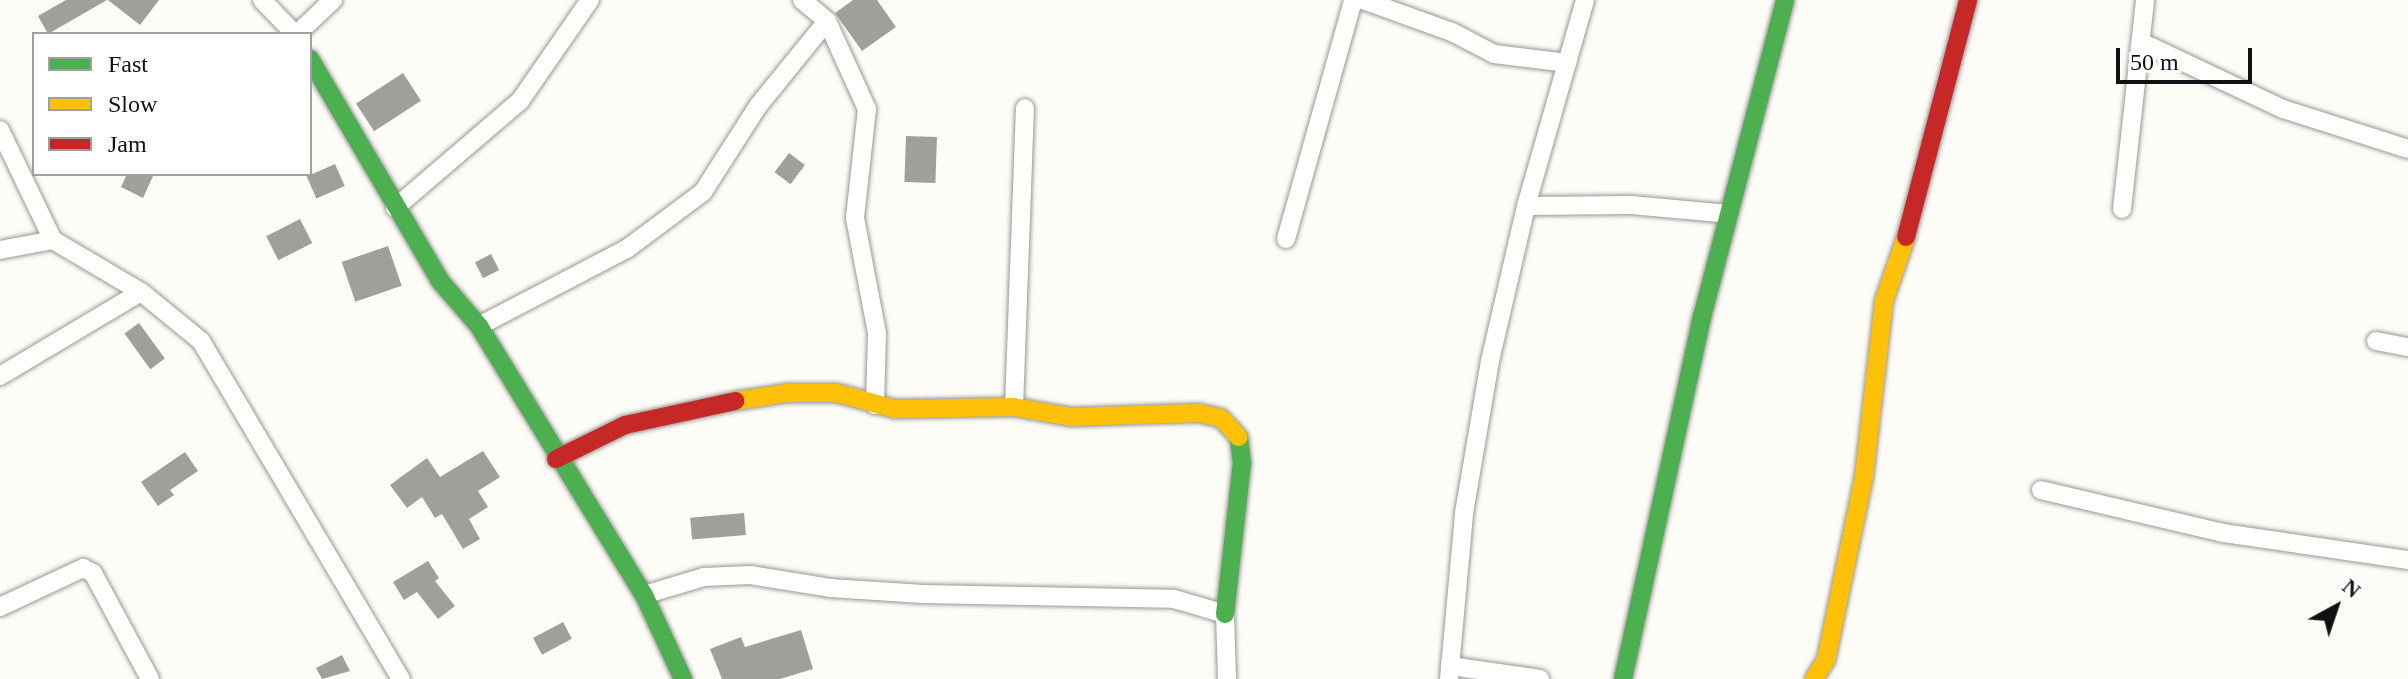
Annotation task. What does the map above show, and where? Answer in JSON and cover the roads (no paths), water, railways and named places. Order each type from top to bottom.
[{"type":"street","points":[[262,0],[294,32]]},
{"type":"street","points":[[298,32],[333,0]]},
{"type":"street","points":[[395,208],[520,101],[590,0]]},
{"type":"street","points":[[802,0],[827,21],[867,109],[855,218],[877,333],[875,405]]},
{"type":"street","points":[[1286,239],[1353,0]]},
{"type":"street","points":[[1363,0],[1494,54],[1567,63]]},
{"type":"street","points":[[1540,679],[1449,673],[1467,498],[1490,361],[1526,206],[1585,0]]},
{"type":"street","points":[[1623,679],[1729,214],[1785,0]]},
{"type":"street","points":[[1814,679],[1826,660],[1864,476],[1884,301],[1928,165],[1968,0]]},
{"type":"street","points":[[2122,209],[2145,0]]},
{"type":"street","points":[[479,326],[628,248],[703,192],[758,106],[827,21]]},
{"type":"street","points":[[2141,42],[2283,109],[2408,149]]},
{"type":"street","points":[[312,63],[440,281],[479,326],[556,459],[644,595],[683,679]]},
{"type":"street","points":[[1014,407],[1025,108]]},
{"type":"street","points":[[0,130],[53,240],[141,292],[201,341],[401,679]]},
{"type":"street","points":[[1526,206],[1631,205],[1729,214]]},
{"type":"street","points":[[0,250],[53,240]]},
{"type":"street","points":[[0,376],[141,292]]},
{"type":"street","points":[[2376,341],[2408,347]]},
{"type":"street","points":[[556,459],[625,425],[669,412],[788,393],[837,393],[875,405],[1014,407],[1072,417],[1199,413],[1221,418],[1239,436],[1242,463],[1225,614],[1227,679]]},
{"type":"street","points":[[2041,490],[2223,533],[2408,560]]},
{"type":"street","points":[[0,607],[83,568],[93,573],[150,679]]},
{"type":"street","points":[[644,595],[704,577],[750,575],[923,594],[1174,599],[1225,614]]}]
